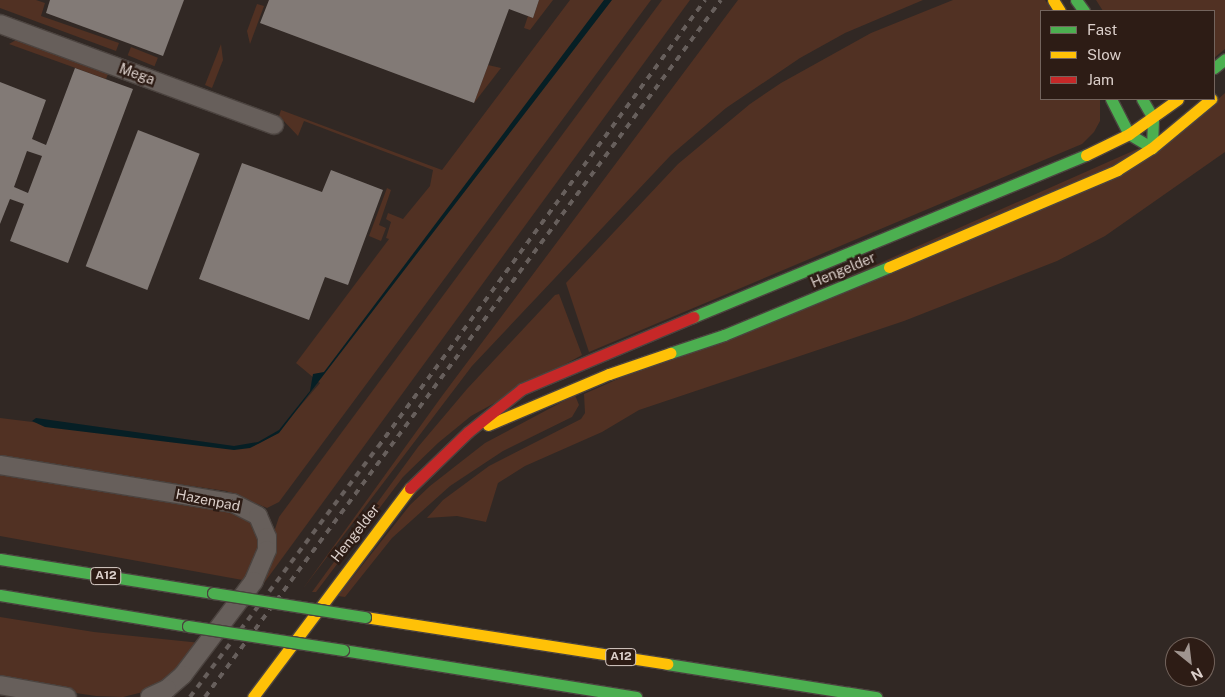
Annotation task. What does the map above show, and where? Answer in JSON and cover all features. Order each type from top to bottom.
[{"type":"main road","points":[[1215,67],[1225,59]]},
{"type":"main road","points":[[1112,100],[1129,134],[1152,148],[1153,118],[1143,100]]},
{"type":"main road","name":"Hengelder","points":[[252,697],[401,498],[468,432],[522,389],[587,359],[979,201],[1129,134],[1177,100]]},
{"type":"main road","name":"Hengelder","points":[[468,432],[609,374],[724,335],[1060,197],[1117,170],[1152,148],[1210,100]]},
{"type":"main road","name":"A12","points":[[0,559],[876,697]]},
{"type":"main road","points":[[0,595],[636,697]]},
{"type":"street","name":"Mega","points":[[0,24],[274,124]]},
{"type":"street","name":"Hazenpad","points":[[0,465],[233,503],[252,510],[263,524],[267,537],[264,561],[254,581],[175,684],[150,697]]},
{"type":"street","points":[[0,685],[67,697]]},
{"type":"shaded area","points":[[0,0],[36,0],[45,3],[41,16],[119,43],[116,51],[0,8]]},
{"type":"shaded area","points":[[539,0],[553,0],[530,30],[524,28],[528,16],[533,18]]},
{"type":"shaded area","points":[[570,0],[651,0],[279,502],[267,508],[226,491],[0,458],[0,418],[236,447],[258,444],[276,434],[320,383],[296,363],[389,239],[386,238],[391,222],[386,219],[388,213],[403,219],[430,186],[433,170],[304,121],[298,136],[279,116],[281,110],[442,170]]},
{"type":"shaded area","points":[[662,0],[690,0],[264,583],[257,583],[279,517]]},
{"type":"shaded area","points":[[738,0],[923,0],[845,33],[800,58],[726,108],[671,155],[472,366],[302,590],[442,396]]},
{"type":"shaded area","points":[[953,0],[1045,0],[1052,10],[1040,10],[1040,100],[1100,100],[1100,121],[1094,132],[1082,144],[589,352],[566,283],[678,164],[750,104],[781,83],[871,33]]},
{"type":"shaded area","points":[[1096,0],[1225,0],[1225,49],[1215,57],[1215,10],[1102,10]]},
{"type":"shaded area","points":[[257,4],[264,6],[250,44],[247,31]]},
{"type":"shaded area","points":[[16,40],[108,74],[106,79],[9,44]]},
{"type":"shaded area","points":[[221,44],[223,60],[212,88],[205,85]]},
{"type":"shaded area","points":[[131,47],[158,58],[155,66],[128,55]]},
{"type":"shaded area","points":[[488,65],[501,68],[474,103]]},
{"type":"shaded area","points":[[1225,93],[1225,152],[1105,236],[1057,261],[904,321],[639,410],[602,432],[525,466],[498,483],[486,522],[457,516],[427,518],[443,500],[489,466],[581,419],[585,413],[584,394],[1187,127]]},
{"type":"shaded area","points":[[387,188],[391,190],[379,225],[386,228],[381,241],[369,236]]},
{"type":"shaded area","points":[[559,294],[582,355],[471,416],[438,443],[403,477],[316,592],[312,592],[418,447],[467,389],[555,295]]},
{"type":"shaded area","points":[[575,395],[579,405],[572,417],[503,451],[450,486],[392,538],[345,597],[338,596],[410,505],[430,486],[485,443]]},
{"type":"shaded area","points":[[0,470],[226,505],[254,521],[261,547],[248,581],[0,536]]},
{"type":"shaded area","points":[[0,617],[94,632],[201,643],[179,670],[164,682],[143,692],[123,697],[96,696],[0,682]]},
{"type":"water","points":[[604,0],[612,0],[279,433],[250,448],[234,450],[45,427],[32,421],[36,418],[234,446],[258,442],[279,430],[310,391],[313,374],[324,372]]},
{"type":"building","points":[[50,0],[184,0],[163,56],[46,13]]},
{"type":"building","points":[[269,0],[539,0],[533,18],[509,9],[474,103],[260,23]]},
{"type":"building","points":[[75,68],[133,89],[68,263],[10,241],[24,204],[10,199],[0,224],[0,82],[46,100],[32,139],[46,145]],"holes":[[[27,151],[42,156],[28,193],[14,187]]]},
{"type":"building","points":[[138,130],[200,154],[147,290],[86,266]]},
{"type":"building","points":[[242,163],[322,192],[331,170],[383,190],[348,285],[325,277],[309,320],[199,279]]},
{"type":"railway","points":[[190,697],[378,447],[705,0]]},
{"type":"railway","points":[[205,697],[721,0]]},
{"type":"traffic: fast","points":[[1076,0],[1083,10]]},
{"type":"traffic: fast","points":[[1215,67],[1225,59]]},
{"type":"traffic: fast","points":[[1112,100],[1129,134],[1152,148],[1153,118],[1143,100]]},
{"type":"traffic: fast","points":[[693,317],[1086,155]]},
{"type":"traffic: fast","points":[[670,353],[724,335],[889,267]]},
{"type":"traffic: fast","points":[[0,559],[213,593]]},
{"type":"traffic: fast","points":[[213,593],[365,617]]},
{"type":"traffic: fast","points":[[0,595],[188,626]]},
{"type":"traffic: fast","points":[[188,626],[343,650]]},
{"type":"traffic: fast","points":[[343,650],[636,697]]},
{"type":"traffic: fast","points":[[667,664],[876,697]]},
{"type":"traffic: slow","points":[[1053,0],[1059,10]]},
{"type":"traffic: slow","points":[[1086,155],[1129,134],[1177,100]]},
{"type":"traffic: slow","points":[[889,267],[1117,170],[1152,148],[1210,100]]},
{"type":"traffic: slow","points":[[488,425],[609,374],[670,353]]},
{"type":"traffic: slow","points":[[253,697],[410,488]]},
{"type":"traffic: slow","points":[[365,617],[667,664]]},
{"type":"traffic: jam","points":[[410,488],[468,432],[522,389],[693,317]]}]
